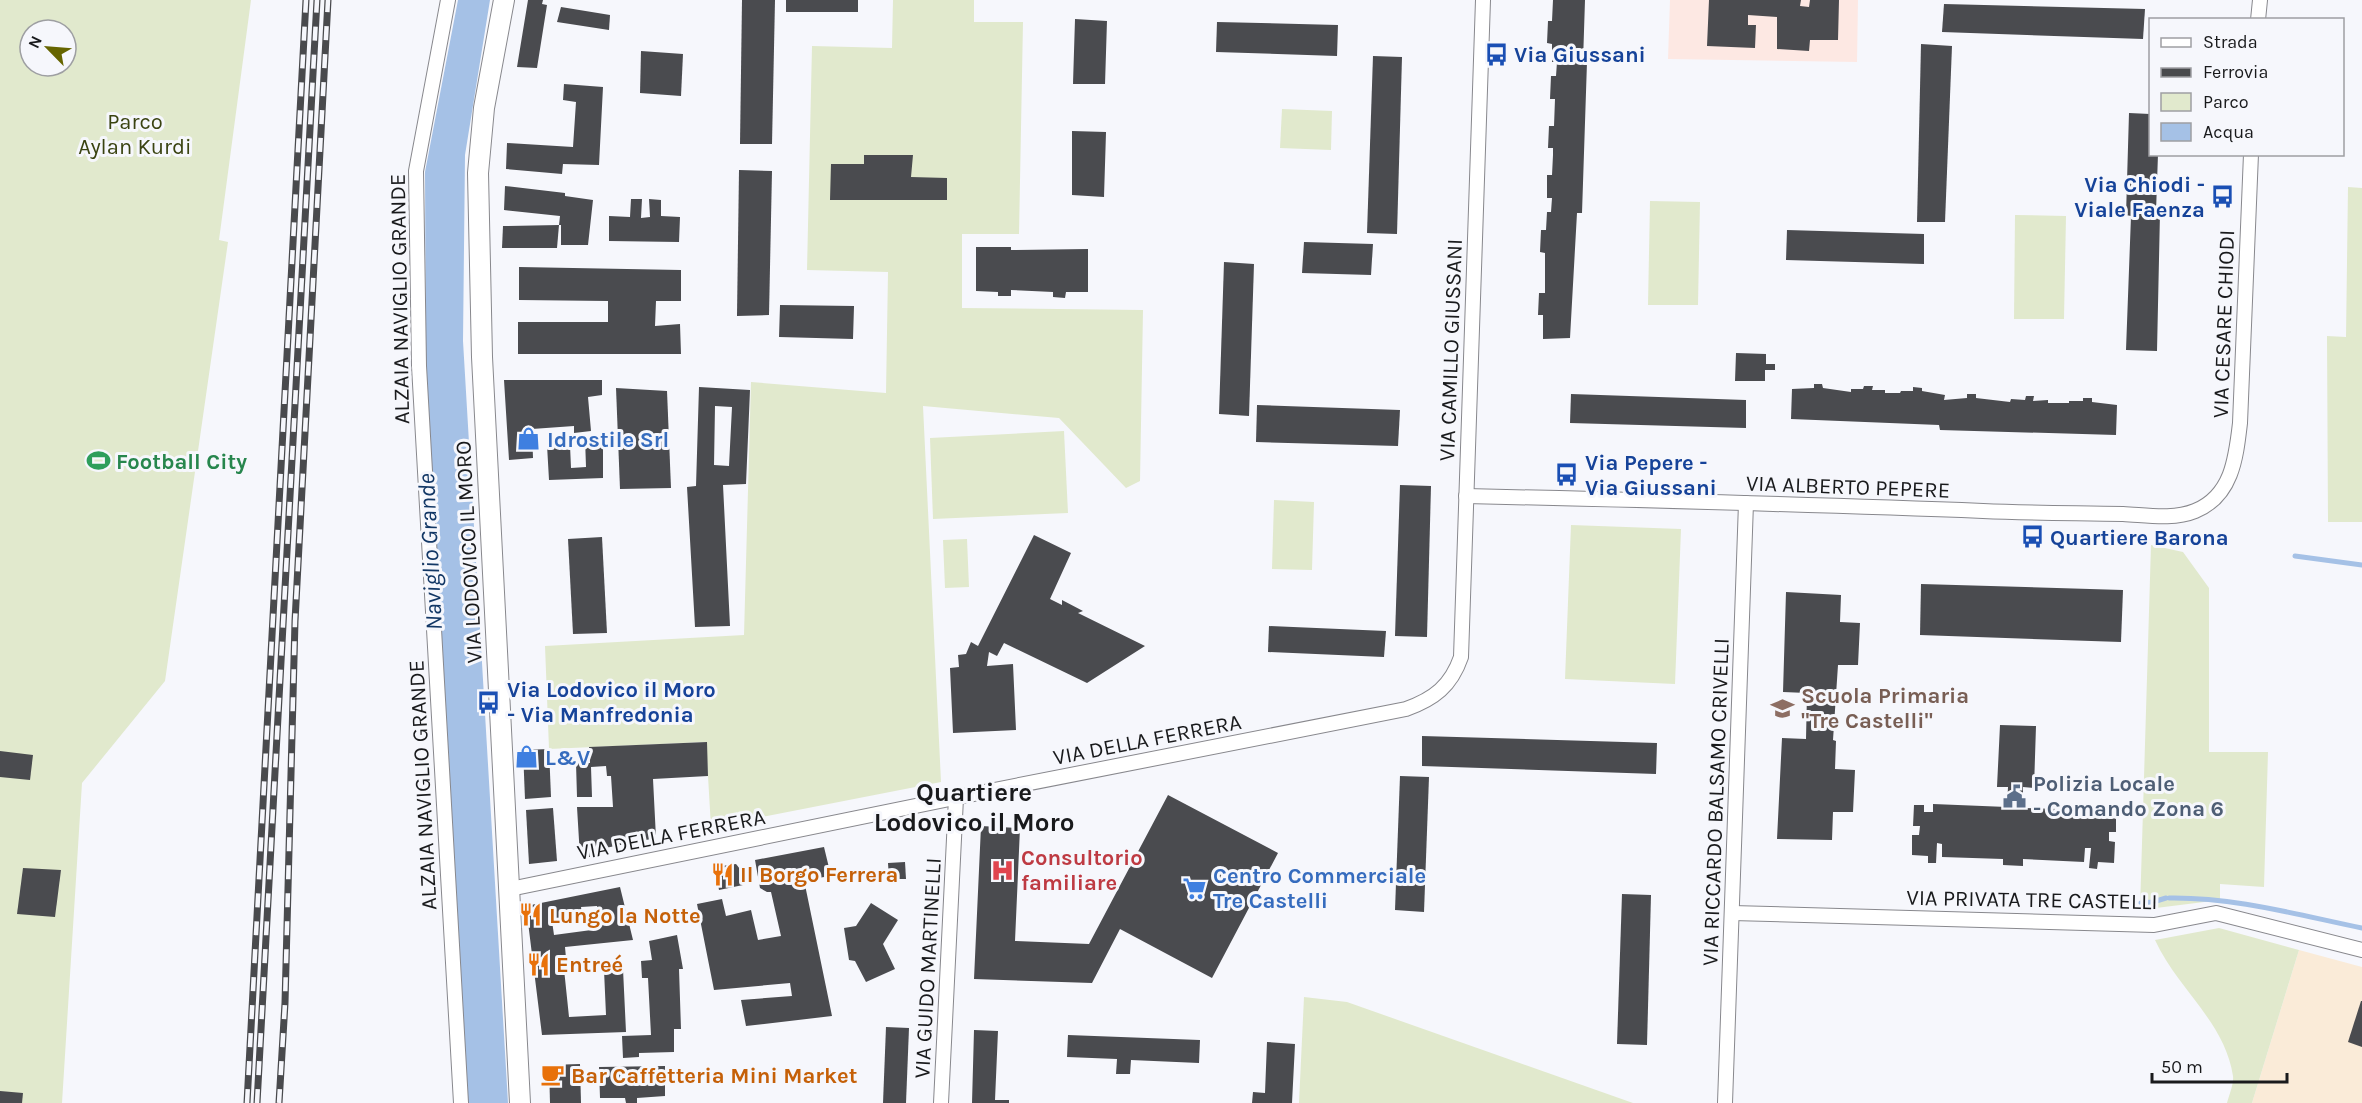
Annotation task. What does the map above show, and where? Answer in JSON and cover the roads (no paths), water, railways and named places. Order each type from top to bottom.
[{"type":"street","name":"ALZAIA NAVIGLIO GRANDE","points":[[448,0],[416,171],[419,366],[460,1103]]},
{"type":"street","name":"VIA LODOVICO IL MORO","points":[[504,0],[484,108],[478,173],[482,357],[520,1103]]},
{"type":"street","name":"VIA CAMILLO GIUSSANI","points":[[1437,695],[1448,684],[1461,657],[1483,0]]},
{"type":"street","points":[[2252,0],[2255,18]]},
{"type":"street","points":[[2256,18],[2260,0]]},
{"type":"street","name":"VIA CESARE CHIODI","points":[[2221,491],[2230,477],[2236,456],[2240,423],[2251,156]]},
{"type":"street","name":"VIA ALBERTO PEPERE","points":[[1466,496],[2163,516],[2194,511],[2209,503],[2221,491]]},
{"type":"street","name":"VIA RICCARDO BALSAMO CRIVELLI","points":[[1725,1103],[1746,503]]},
{"type":"street","name":"VIA DELLA FERRERA","points":[[510,889],[1406,710],[1437,695]]},
{"type":"street","name":"VIA GUIDO MARTINELLI","points":[[941,1103],[957,798]]},
{"type":"street","name":"VIA PRIVATA TRE CASTELLI","points":[[1732,913],[2154,925],[2216,913],[2362,950]]},
{"type":"water","points":[[458,0],[490,0],[465,155],[463,341],[508,1103],[468,1103],[426,368],[425,172]]},
{"type":"waterway","points":[[2295,556],[2362,565]]},
{"type":"waterway","points":[[2141,903],[2166,898]]},
{"type":"waterway","points":[[2169,898],[2218,900],[2362,928]]},
{"type":"railway","points":[[247,1103],[306,0]]},
{"type":"railway","points":[[257,1103],[317,0]]},
{"type":"railway","points":[[279,1103],[285,1003],[295,621],[328,0]]},
{"type":"place","name":"Via Giussani","points":[[1496,54]]},
{"type":"place","name":"Via Chiodi - Viale Faenza","points":[[2223,197]]},
{"type":"place","name":"Idrostile Srl","points":[[529,439]]},
{"type":"place","name":"Football City","points":[[98,461]]},
{"type":"place","name":"Via Pepere - Via Giussani","points":[[1567,475]]},
{"type":"place","name":"Quartiere Barona","points":[[2032,537]]},
{"type":"place","name":"Via Lodovico il Moro - Via Manfredonia","points":[[489,702]]},
{"type":"place","name":"Scuola Primaria \"Tre Castelli\"","points":[[1783,708]]},
{"type":"place","name":"L&V","points":[[527,757]]},
{"type":"place","name":"Polizia Locale - Comando Zona 6","points":[[2015,796]]},
{"type":"place","name":"Consultorio familiare","points":[[1003,870]]},
{"type":"place","name":"Il Borgo Ferrera","points":[[722,874]]},
{"type":"place","name":"Centro Commerciale Tre Castelli","points":[[1195,888]]},
{"type":"place","name":"Lungo la Notte","points":[[531,915]]},
{"type":"place","name":"Entreé","points":[[538,964]]},
{"type":"place","name":"Bar Caffetteria Mini Market","points":[[553,1075]]},
{"type":"district","name":"Quartiere Lodovico il Moro","points":[[974,807]]},
{"type":"park label","name":"Parco Aylan Kurdi","points":[[135,134]]},
{"type":"water label","name":"Naviglio Grande","points":[[430,552]]}]
